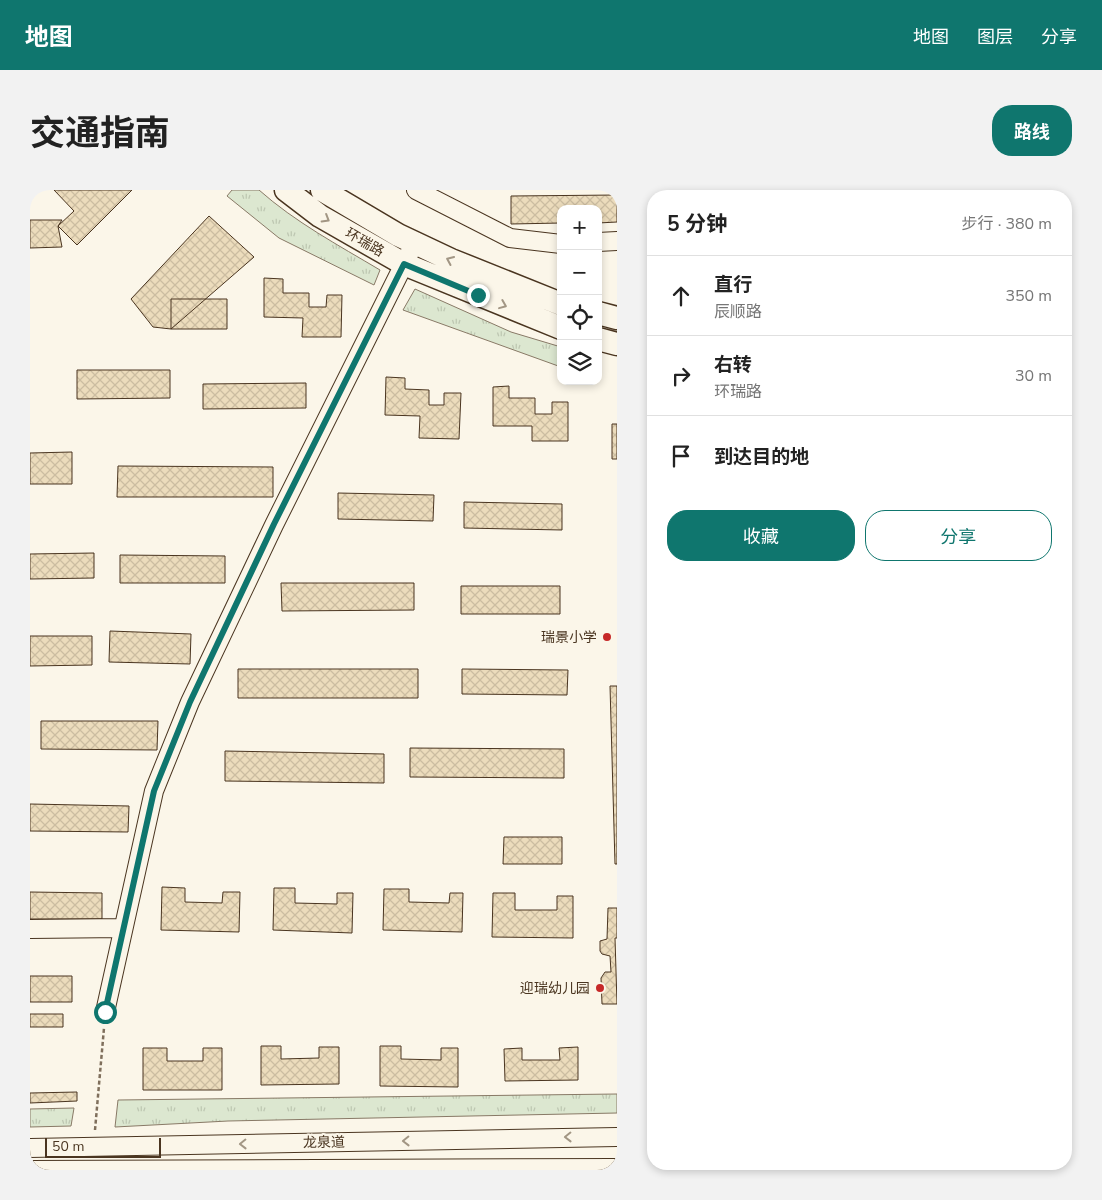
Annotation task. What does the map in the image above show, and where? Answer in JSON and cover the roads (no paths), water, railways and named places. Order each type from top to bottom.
[{"type":"main road","name":"环瑞路","points":[[286,190],[320,216],[404,264],[557,326]]},
{"type":"main road","name":"环瑞路","points":[[322,190],[414,243],[459,264],[557,302]]},
{"type":"main road","points":[[602,314],[617,318]]},
{"type":"main road","points":[[602,340],[617,344]]},
{"type":"street","points":[[416,190],[510,238],[557,244]]},
{"type":"street","points":[[602,242],[617,241]]},
{"type":"street","points":[[105,1012],[122,928],[154,791],[190,702],[274,524],[414,243]]},
{"type":"street","points":[[30,929],[122,928]]},
{"type":"street","name":"龙泉道","points":[[30,1148],[617,1137]]},
{"type":"street","name":"龙泉道","points":[[30,1170],[617,1168]]},
{"type":"place","name":"瑞景小学","points":[[607,637]]},
{"type":"place","name":"迎瑞幼儿园","points":[[600,988]]}]
